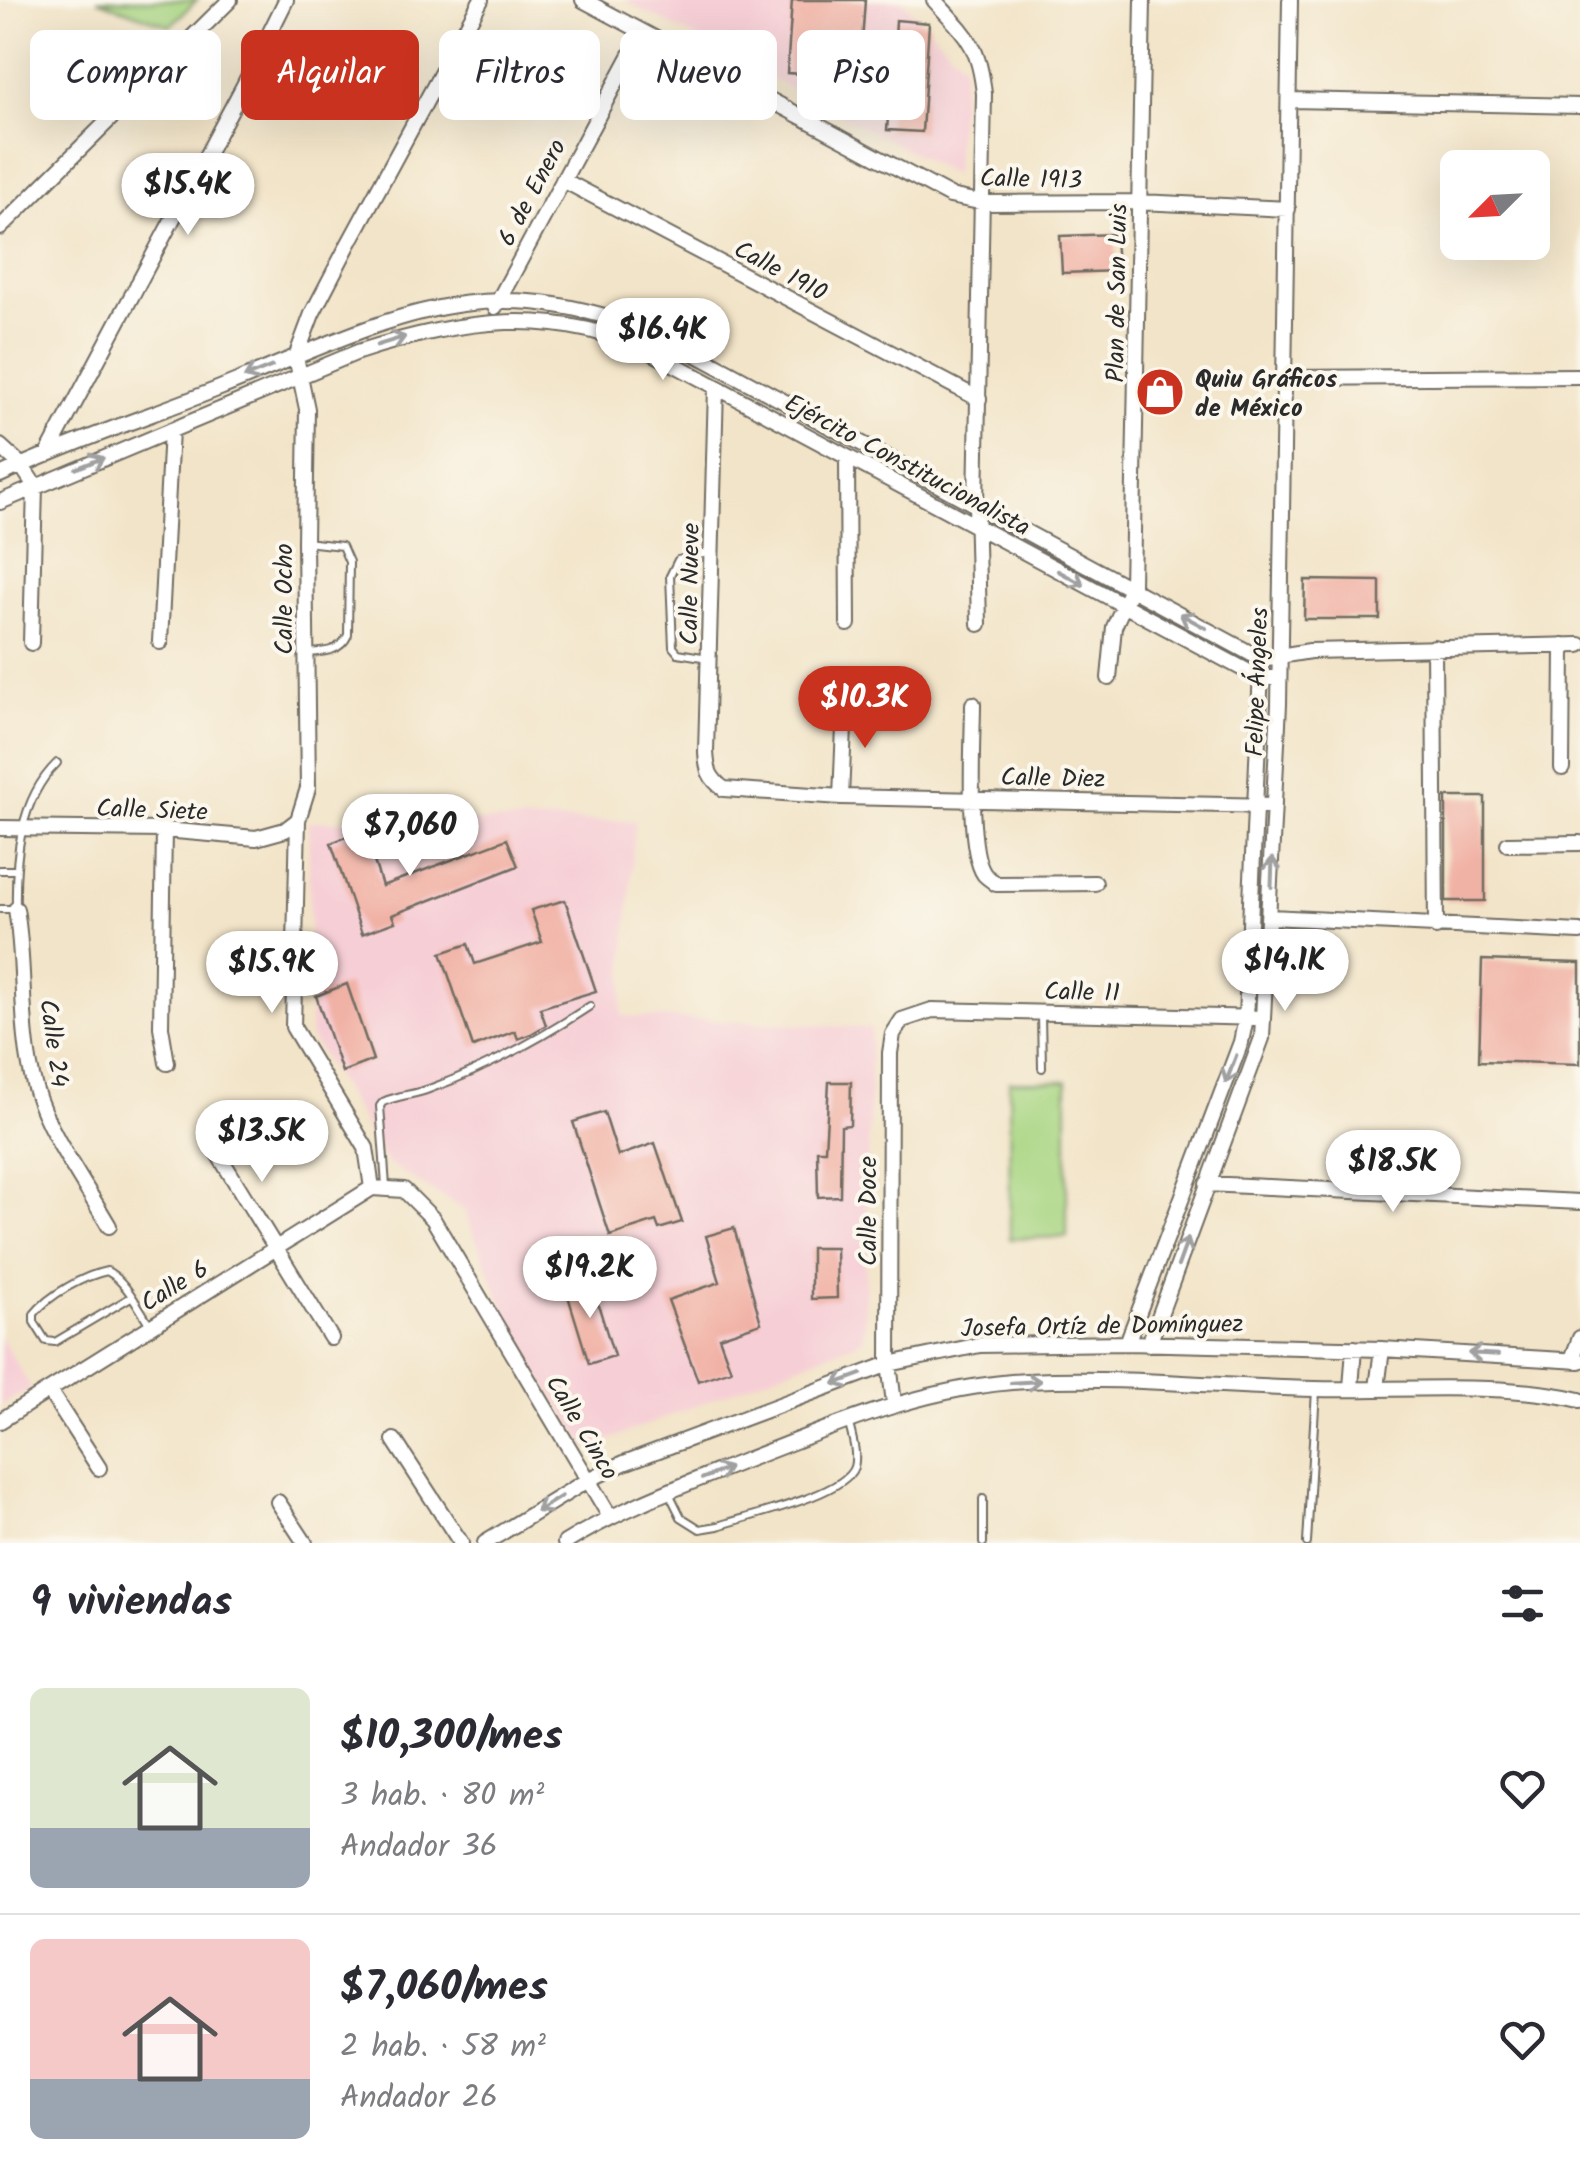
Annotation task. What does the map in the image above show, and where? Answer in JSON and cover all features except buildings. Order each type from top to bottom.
[{"type":"street","points":[[0,228],[230,0]]},
{"type":"street","points":[[47,455],[236,102],[286,0]]},
{"type":"street","points":[[296,357],[312,314],[348,244],[481,0]]},
{"type":"street","name":"Calle 1913","points":[[583,0],[639,30]]},
{"type":"street","points":[[935,0],[966,34],[980,61],[984,94],[976,503],[978,624]]},
{"type":"street","name":"Plan de San Luis","points":[[1132,586],[1143,0]]},
{"type":"street","name":"Felipe Ángeles","points":[[1149,1344],[1258,1053],[1263,1018],[1280,655],[1290,0]]},
{"type":"street","name":"6 de Enero","points":[[490,322],[498,300],[620,75]]},
{"type":"street","points":[[1290,100],[1580,106]]},
{"type":"street","name":"Calle 1913","points":[[777,104],[950,196],[984,203],[1140,202],[1288,209]]},
{"type":"street","name":"Calle 1910","points":[[563,180],[978,399]]},
{"type":"street","name":"Ejército Constitucionalista","points":[[0,475],[388,320],[472,300],[559,304],[633,324],[670,340],[1261,658]]},
{"type":"street","name":"Ejército Constitucionalista","points":[[0,502],[358,352],[422,332],[490,322],[575,325],[601,330],[653,353],[1260,678],[1279,678]]},
{"type":"street","name":"Calle Ocho","points":[[296,357],[307,409],[308,788],[298,820],[293,1026],[366,1148],[379,1188]]},
{"type":"street","points":[[1283,378],[1580,376]]},
{"type":"street","name":"Calle Nueve","points":[[713,781],[707,770],[706,752],[716,387]]},
{"type":"street","points":[[160,642],[171,430]]},
{"type":"street","points":[[0,446],[35,486],[31,643]]},
{"type":"street","points":[[847,457],[848,624]]},
{"type":"street","points":[[1109,678],[1114,626],[1132,586]]},
{"type":"street","points":[[1562,768],[1564,645]]},
{"type":"street","points":[[1261,658],[1434,647],[1580,645]]},
{"type":"street","points":[[1434,647],[1436,927]]},
{"type":"street","name":"Felipe Ángeles","points":[[1127,1343],[1241,1042],[1246,1018],[1261,658]]},
{"type":"street","points":[[841,797],[845,704]]},
{"type":"street","points":[[973,704],[972,798],[978,860],[984,876],[996,884],[1095,883]]},
{"type":"street","name":"Calle Diez","points":[[713,781],[724,790],[738,792],[841,797],[1274,806]]},
{"type":"street","name":"Calle Siete","points":[[0,828],[164,830],[256,838],[286,830],[298,820]]},
{"type":"street","points":[[164,830],[162,1027],[167,1063]]},
{"type":"street","points":[[1508,844],[1580,843]]},
{"type":"street","name":"Calle 24","points":[[8,909],[21,940],[35,1089],[109,1226]]},
{"type":"street","points":[[1270,917],[1580,932]]},
{"type":"street","name":"Calle 11","points":[[902,1020],[932,1010],[1263,1018]]},
{"type":"street","name":"Calle Doce","points":[[894,1403],[889,1364],[890,1053],[893,1034],[902,1020]]},
{"type":"street","points":[[212,1144],[331,1338]]},
{"type":"street","points":[[1207,1184],[1580,1202]]},
{"type":"street","name":"Calle 6","points":[[0,1421],[275,1248],[379,1188]]},
{"type":"street","name":"Calle Cinco","points":[[379,1188],[404,1190],[433,1219],[610,1515]]},
{"type":"street","points":[[1576,1360],[1580,1338]]},
{"type":"street","name":"Josefa Ortíz de Domínguez","points":[[485,1543],[588,1480],[651,1452],[889,1364],[980,1345],[1127,1343],[1354,1348],[1576,1360]]},
{"type":"street","points":[[1351,1388],[1354,1348]]},
{"type":"street","points":[[1378,1388],[1382,1349]]},
{"type":"street","points":[[564,1543],[610,1515],[848,1420],[894,1403],[964,1388],[1026,1381],[1128,1380],[1316,1389],[1537,1392],[1580,1400]]},
{"type":"street","points":[[50,1392],[98,1468]]},
{"type":"street","points":[[394,1440],[461,1543]]},
{"type":"street","points":[[278,1502],[305,1543]]},
{"type":"lane","points":[[305,542],[342,546],[348,562],[349,600],[344,644],[333,650],[306,653]]},
{"type":"lane","points":[[710,658],[678,653],[673,647],[670,576],[678,560],[712,552]]},
{"type":"lane","points":[[8,909],[22,828],[41,779],[57,763]]},
{"type":"lane","points":[[0,870],[16,870]]},
{"type":"lane","points":[[379,1188],[383,1102],[426,1090],[476,1069],[590,1006]]},
{"type":"lane","points":[[1041,1013],[1042,1068]]},
{"type":"lane","points":[[131,1297],[54,1342],[46,1341],[34,1322],[34,1314],[46,1302],[107,1271],[116,1276],[131,1297],[151,1326]]},
{"type":"lane","points":[[1307,1543],[1316,1389]]},
{"type":"lane","points":[[668,1492],[681,1516],[700,1528],[718,1526],[827,1490],[848,1478],[855,1465],[848,1420]]},
{"type":"lane","points":[[983,1499],[984,1543]]},
{"type":"shaded area","points":[[624,0],[901,0],[964,65],[954,175],[850,120],[925,120],[925,30],[797,30],[797,92],[777,81],[777,30],[681,30]]},
{"type":"shaded area","points":[[309,821],[635,821],[621,1016],[871,1028],[864,1339],[588,1448],[523,1353],[464,1210],[387,1163],[310,1035]]},
{"type":"shaded area","points":[[0,1336],[31,1388],[0,1406]]},
{"type":"green space","points":[[97,0],[197,0],[170,26]]},
{"type":"green space","points":[[1009,1081],[1067,1081],[1067,1237],[1010,1239]]},
{"type":"place","name":"Quiu Gráficos de México","points":[[1160,392]]}]
